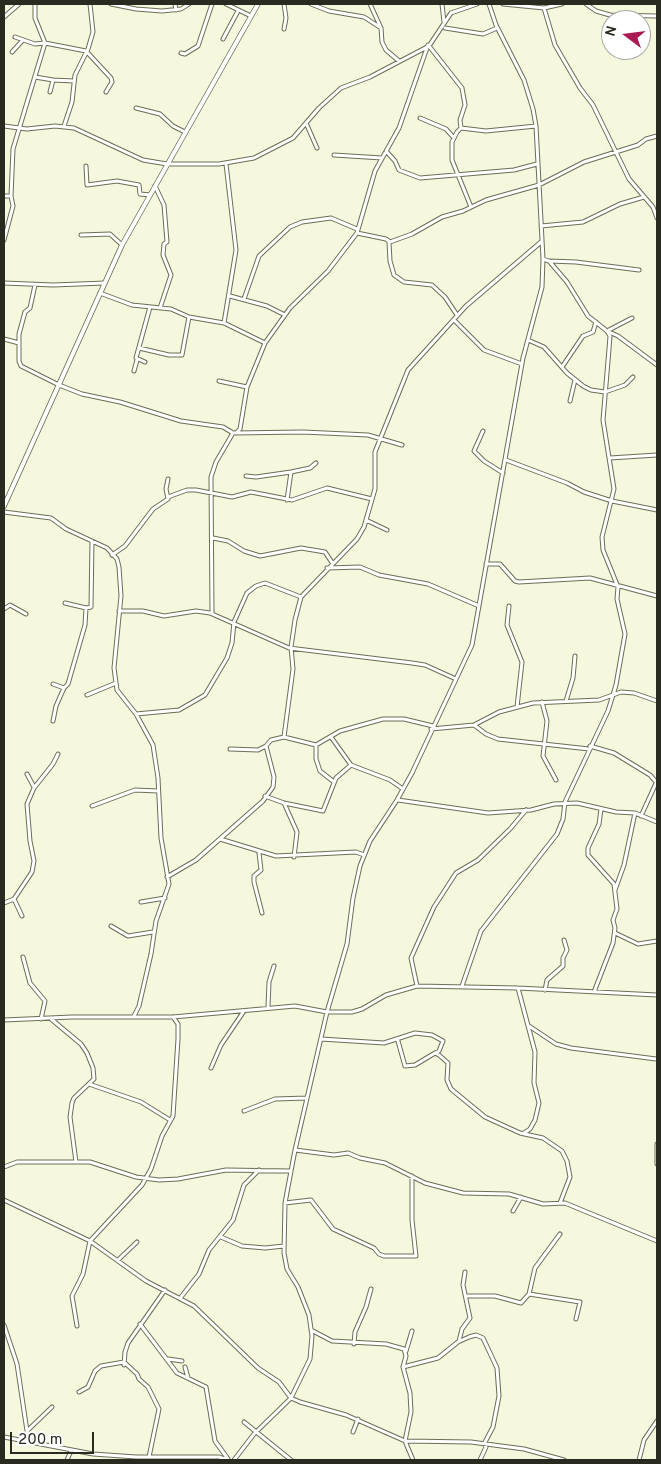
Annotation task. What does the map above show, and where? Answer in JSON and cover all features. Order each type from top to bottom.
[{"type":"main road","points":[[4,506],[122,245],[258,4]]},
{"type":"street","points":[[4,17],[19,4]]},
{"type":"street","points":[[4,240],[7,222],[14,206],[11,196],[11,159],[45,43],[35,18],[35,4]]},
{"type":"street","points":[[64,126],[72,102],[74,81],[93,32],[94,21],[90,4]]},
{"type":"street","points":[[110,4],[162,11],[176,10],[189,4]]},
{"type":"street","points":[[175,4],[176,10]]},
{"type":"street","points":[[181,53],[186,54],[198,46],[212,4]]},
{"type":"street","points":[[226,4],[251,16]]},
{"type":"street","points":[[284,4],[286,18],[284,29]]},
{"type":"street","points":[[311,4],[329,11],[364,17],[381,28]]},
{"type":"street","points":[[370,4],[381,28],[382,42],[386,50],[399,62]]},
{"type":"street","points":[[442,4],[444,23]]},
{"type":"street","points":[[243,433],[240,429],[247,387],[265,343],[300,296],[328,271],[357,231],[375,171],[399,128],[428,46],[451,13],[477,4]]},
{"type":"street","points":[[234,1460],[256,1432],[291,1398],[310,1359],[311,1330],[305,1303],[287,1269],[284,1246],[284,1203],[295,1150],[327,1012],[347,944],[356,882],[364,855],[370,840],[398,800],[472,645],[522,364],[542,287],[542,242],[536,126],[524,80],[497,28],[488,4]]},
{"type":"street","points":[[503,4],[544,8],[562,4]]},
{"type":"street","points":[[586,4],[596,12],[610,15],[657,16]]},
{"type":"street","points":[[544,8],[555,45],[580,88],[594,105],[629,179],[644,197],[657,218]]},
{"type":"street","points":[[223,39],[238,11]]},
{"type":"street","points":[[444,28],[483,34],[497,28]]},
{"type":"street","points":[[16,37],[35,44],[45,43],[86,51],[111,78],[112,82],[106,92]]},
{"type":"street","points":[[12,52],[23,40]]},
{"type":"street","points":[[4,126],[20,128],[64,126],[111,143],[143,160],[167,164],[226,164],[263,155],[293,138],[341,88],[399,62],[428,46]]},
{"type":"street","points":[[428,46],[462,88],[465,105],[460,120],[461,128],[454,138],[452,152],[454,167],[471,207]]},
{"type":"street","points":[[36,77],[74,81]]},
{"type":"street","points":[[50,92],[53,80]]},
{"type":"street","points":[[136,108],[160,114],[173,126],[186,132]]},
{"type":"street","points":[[420,118],[446,129],[454,138]]},
{"type":"street","points":[[306,123],[317,148]]},
{"type":"street","points":[[461,128],[486,131],[536,126]]},
{"type":"street","points":[[389,242],[412,234],[442,217],[486,200],[539,186],[584,162],[657,136]]},
{"type":"street","points":[[385,151],[403,173],[420,178],[514,170],[537,164]]},
{"type":"street","points":[[334,155],[382,158]]},
{"type":"street","points":[[224,323],[230,296],[229,287],[236,250],[226,164]]},
{"type":"street","points":[[86,166],[87,184],[117,181],[139,184],[140,194],[150,195]]},
{"type":"street","points":[[450,174],[454,167]]},
{"type":"street","points":[[155,186],[164,205],[167,242],[164,244],[163,255],[171,275],[160,308]]},
{"type":"street","points":[[4,196],[11,196]]},
{"type":"street","points":[[541,226],[583,222],[620,204],[644,197]]},
{"type":"street","points":[[244,299],[259,256],[290,227],[302,222],[331,218],[357,231],[386,239],[389,242]]},
{"type":"street","points":[[81,235],[110,234],[122,245]]},
{"type":"street","points":[[389,242],[390,261],[394,275],[404,282],[432,285],[445,297],[457,315]]},
{"type":"street","points":[[284,737],[293,669],[291,647],[301,597],[361,534],[375,484],[376,452],[380,438],[408,370],[457,315],[487,286],[542,242]]},
{"type":"street","points":[[542,259],[639,270]]},
{"type":"street","points":[[462,986],[481,931],[557,834],[563,819],[565,802],[608,711],[624,642],[623,626],[617,599],[618,587],[603,550],[602,537],[612,501],[614,485],[603,423],[610,336],[588,316],[567,282],[549,261]]},
{"type":"street","points":[[4,283],[105,283]]},
{"type":"street","points":[[35,284],[30,308],[25,312],[19,343],[20,366],[59,384],[82,394],[120,402],[181,421],[223,426],[234,433],[327,433],[380,438],[402,446]]},
{"type":"street","points":[[100,293],[132,305],[171,309],[189,317],[224,323],[265,343]]},
{"type":"street","points":[[230,296],[274,308],[285,315]]},
{"type":"street","points":[[134,371],[150,307]]},
{"type":"street","points":[[139,348],[169,355],[182,354],[189,317]]},
{"type":"street","points":[[607,332],[632,318]]},
{"type":"street","points":[[454,320],[484,350],[522,364]]},
{"type":"street","points":[[562,367],[583,336],[592,332],[596,322]]},
{"type":"street","points":[[607,332],[618,336],[656,364],[657,360]]},
{"type":"street","points":[[4,339],[19,343]]},
{"type":"street","points":[[528,340],[544,348],[575,380],[591,390],[605,392],[625,385],[633,377]]},
{"type":"street","points":[[137,360],[144,362]]},
{"type":"street","points":[[570,401],[575,380]]},
{"type":"street","points":[[220,381],[247,387]]},
{"type":"street","points":[[214,613],[213,538],[210,494],[213,470],[234,433],[240,429]]},
{"type":"street","points":[[483,431],[474,451],[484,461],[503,473]]},
{"type":"street","points":[[610,458],[657,455]]},
{"type":"street","points":[[506,460],[612,501],[657,510]]},
{"type":"street","points":[[246,476],[256,477],[291,472],[310,468],[316,463]]},
{"type":"street","points":[[288,500],[291,472]]},
{"type":"street","points":[[168,479],[166,489],[168,497]]},
{"type":"street","points":[[112,555],[125,546],[154,509],[168,497],[187,490],[232,497],[251,492],[288,500],[305,497],[327,488],[372,499]]},
{"type":"street","points":[[4,512],[51,518],[66,529],[107,548],[117,559],[121,596],[115,654],[116,683],[121,698],[136,714],[153,745],[161,838],[169,884],[153,932],[151,954],[139,1006],[134,1016]]},
{"type":"street","points":[[366,520],[387,530]]},
{"type":"street","points":[[213,538],[228,541],[260,556],[302,548],[325,552],[332,563],[338,567]]},
{"type":"street","points":[[65,603],[86,608],[91,607],[92,541]]},
{"type":"street","points":[[486,564],[500,564],[515,581],[519,582],[590,578],[657,596]]},
{"type":"street","points":[[327,568],[360,567],[379,575],[428,584],[479,606]]},
{"type":"street","points":[[136,714],[179,710],[205,695],[227,658],[232,643],[234,622],[248,593],[264,583],[301,597]]},
{"type":"street","points":[[4,609],[10,605],[26,614]]},
{"type":"street","points":[[509,606],[507,626],[522,662],[517,707]]},
{"type":"street","points":[[53,721],[56,706],[64,688],[68,684],[85,625],[86,608]]},
{"type":"street","points":[[118,611],[143,611],[164,616],[196,611],[214,613],[273,642],[291,647],[376,660],[425,665],[456,679]]},
{"type":"street","points":[[566,701],[573,678],[575,656]]},
{"type":"street","points":[[87,695],[116,683]]},
{"type":"street","points":[[54,684],[64,688]]},
{"type":"street","points":[[230,749],[258,750],[266,746],[271,740],[284,737],[316,745],[340,731],[384,719],[404,719],[432,727],[474,725],[499,712],[542,702],[600,700],[612,695],[629,692],[657,701]]},
{"type":"street","points":[[542,702],[547,721],[543,756],[556,780]]},
{"type":"street","points":[[474,725],[492,738],[589,748],[614,753],[650,775],[657,782],[641,816]]},
{"type":"street","points":[[331,737],[351,765],[390,780],[403,789]]},
{"type":"street","points":[[316,745],[316,759],[320,771],[334,782]]},
{"type":"street","points":[[167,877],[196,860],[254,810],[264,796],[269,794],[273,787],[274,778],[266,746]]},
{"type":"street","points":[[4,903],[14,899],[34,866],[27,804],[34,788],[53,764],[58,754]]},
{"type":"street","points":[[264,796],[284,803],[323,811],[334,782],[351,765]]},
{"type":"street","points":[[27,774],[34,788]]},
{"type":"street","points":[[92,806],[135,790],[158,790]]},
{"type":"street","points":[[398,800],[488,813],[526,810],[565,802],[577,803],[601,809],[635,813],[657,822]]},
{"type":"street","points":[[284,803],[297,832],[294,857]]},
{"type":"street","points":[[601,809],[599,824],[588,848],[588,855],[616,885]]},
{"type":"street","points":[[417,986],[410,958],[434,907],[456,873],[478,860],[510,829],[526,810]]},
{"type":"street","points":[[594,992],[615,933],[613,920],[618,904],[615,890],[628,851],[635,813]]},
{"type":"street","points":[[220,839],[259,853],[294,857],[356,852],[364,855]]},
{"type":"street","points":[[259,853],[261,870],[254,876],[254,882],[262,913]]},
{"type":"street","points":[[141,902],[164,898]]},
{"type":"street","points":[[14,899],[22,916]]},
{"type":"street","points":[[111,926],[128,936],[153,932]]},
{"type":"street","points":[[615,933],[638,944],[657,941]]},
{"type":"street","points":[[545,990],[548,980],[563,966],[563,958],[567,950],[564,940]]},
{"type":"street","points":[[23,957],[30,983],[45,1001],[41,1019]]},
{"type":"street","points":[[268,1008],[268,982],[274,966]]},
{"type":"street","points":[[4,1020],[134,1016],[174,1017],[295,1006],[327,1012],[352,1012],[362,1009],[386,994],[417,986],[518,988],[657,995]]},
{"type":"street","points":[[518,988],[535,1052],[534,1082],[538,1103],[537,1114],[528,1133]]},
{"type":"street","points":[[211,1068],[221,1045],[244,1011]]},
{"type":"street","points":[[77,1326],[72,1296],[83,1274],[90,1241],[136,1193],[146,1177],[170,1120],[175,1101],[178,1040],[178,1024],[174,1017]]},
{"type":"street","points":[[51,1019],[87,1053],[94,1077],[72,1103],[70,1117],[76,1162]]},
{"type":"street","points":[[529,1026],[556,1044],[575,1049],[592,1049],[656,1059]]},
{"type":"street","points":[[321,1039],[384,1043],[399,1040],[402,1036],[415,1033],[432,1034],[443,1041],[439,1051],[423,1061],[407,1067],[403,1064],[399,1040]]},
{"type":"street","points":[[434,1053],[447,1061],[447,1080],[455,1093],[485,1117],[528,1133],[562,1150],[567,1161],[570,1177],[560,1203]]},
{"type":"street","points":[[89,1083],[141,1102],[170,1120]]},
{"type":"street","points":[[244,1111],[275,1099],[308,1098]]},
{"type":"street","points":[[657,1144],[657,1164]]},
{"type":"street","points":[[295,1150],[334,1155],[348,1153],[385,1164],[425,1182],[463,1193],[521,1196],[543,1204],[560,1203],[576,1206],[657,1241]]},
{"type":"street","points":[[4,1167],[17,1162],[90,1162],[136,1177],[159,1180],[178,1179],[226,1170],[291,1171]]},
{"type":"street","points":[[181,1297],[199,1274],[209,1250],[233,1220],[244,1185],[259,1170]]},
{"type":"street","points":[[284,1203],[311,1200],[328,1225],[352,1239],[374,1248],[379,1254],[384,1256],[416,1256],[412,1220],[412,1176]]},
{"type":"street","points":[[513,1211],[521,1196]]},
{"type":"street","points":[[4,1200],[90,1241],[146,1281],[181,1297],[210,1320],[258,1368],[279,1382],[291,1398],[358,1420],[405,1441],[484,1444],[524,1449],[564,1460]]},
{"type":"street","points":[[466,1296],[495,1296],[521,1303],[529,1294],[535,1268],[560,1234]]},
{"type":"street","points":[[221,1236],[242,1246],[265,1248],[284,1246]]},
{"type":"street","points":[[118,1260],[137,1242]]},
{"type":"street","points":[[458,1342],[462,1329],[470,1318],[463,1285],[465,1272]]},
{"type":"street","points":[[354,1344],[355,1332],[366,1307],[371,1289]]},
{"type":"street","points":[[124,1364],[126,1348],[140,1324],[165,1290]]},
{"type":"street","points":[[529,1294],[580,1302],[576,1319]]},
{"type":"street","points":[[140,1324],[177,1373],[206,1388],[215,1441],[228,1460]]},
{"type":"street","points":[[4,1325],[17,1364],[27,1431],[32,1442]]},
{"type":"street","points":[[311,1330],[332,1341],[354,1344],[397,1345],[406,1351]]},
{"type":"street","points":[[412,1331],[403,1367],[410,1402],[410,1419],[405,1441],[413,1460]]},
{"type":"street","points":[[403,1367],[438,1358],[458,1342],[479,1336],[497,1368],[499,1381],[497,1412],[493,1427],[484,1444],[486,1447],[480,1460]]},
{"type":"street","points":[[167,1359],[182,1361]]},
{"type":"street","points":[[79,1392],[88,1387],[95,1371],[101,1366],[124,1364],[148,1387],[159,1409],[149,1457]]},
{"type":"street","points":[[185,1367],[188,1379]]},
{"type":"street","points":[[27,1431],[52,1407]]},
{"type":"street","points":[[354,1432],[358,1420]]},
{"type":"street","points":[[244,1422],[290,1460]]},
{"type":"street","points":[[639,1460],[644,1440],[657,1422]]},
{"type":"street","points":[[4,1437],[71,1451],[149,1457],[219,1458],[228,1460]]},
{"type":"street","points":[[68,1460],[71,1451]]}]
